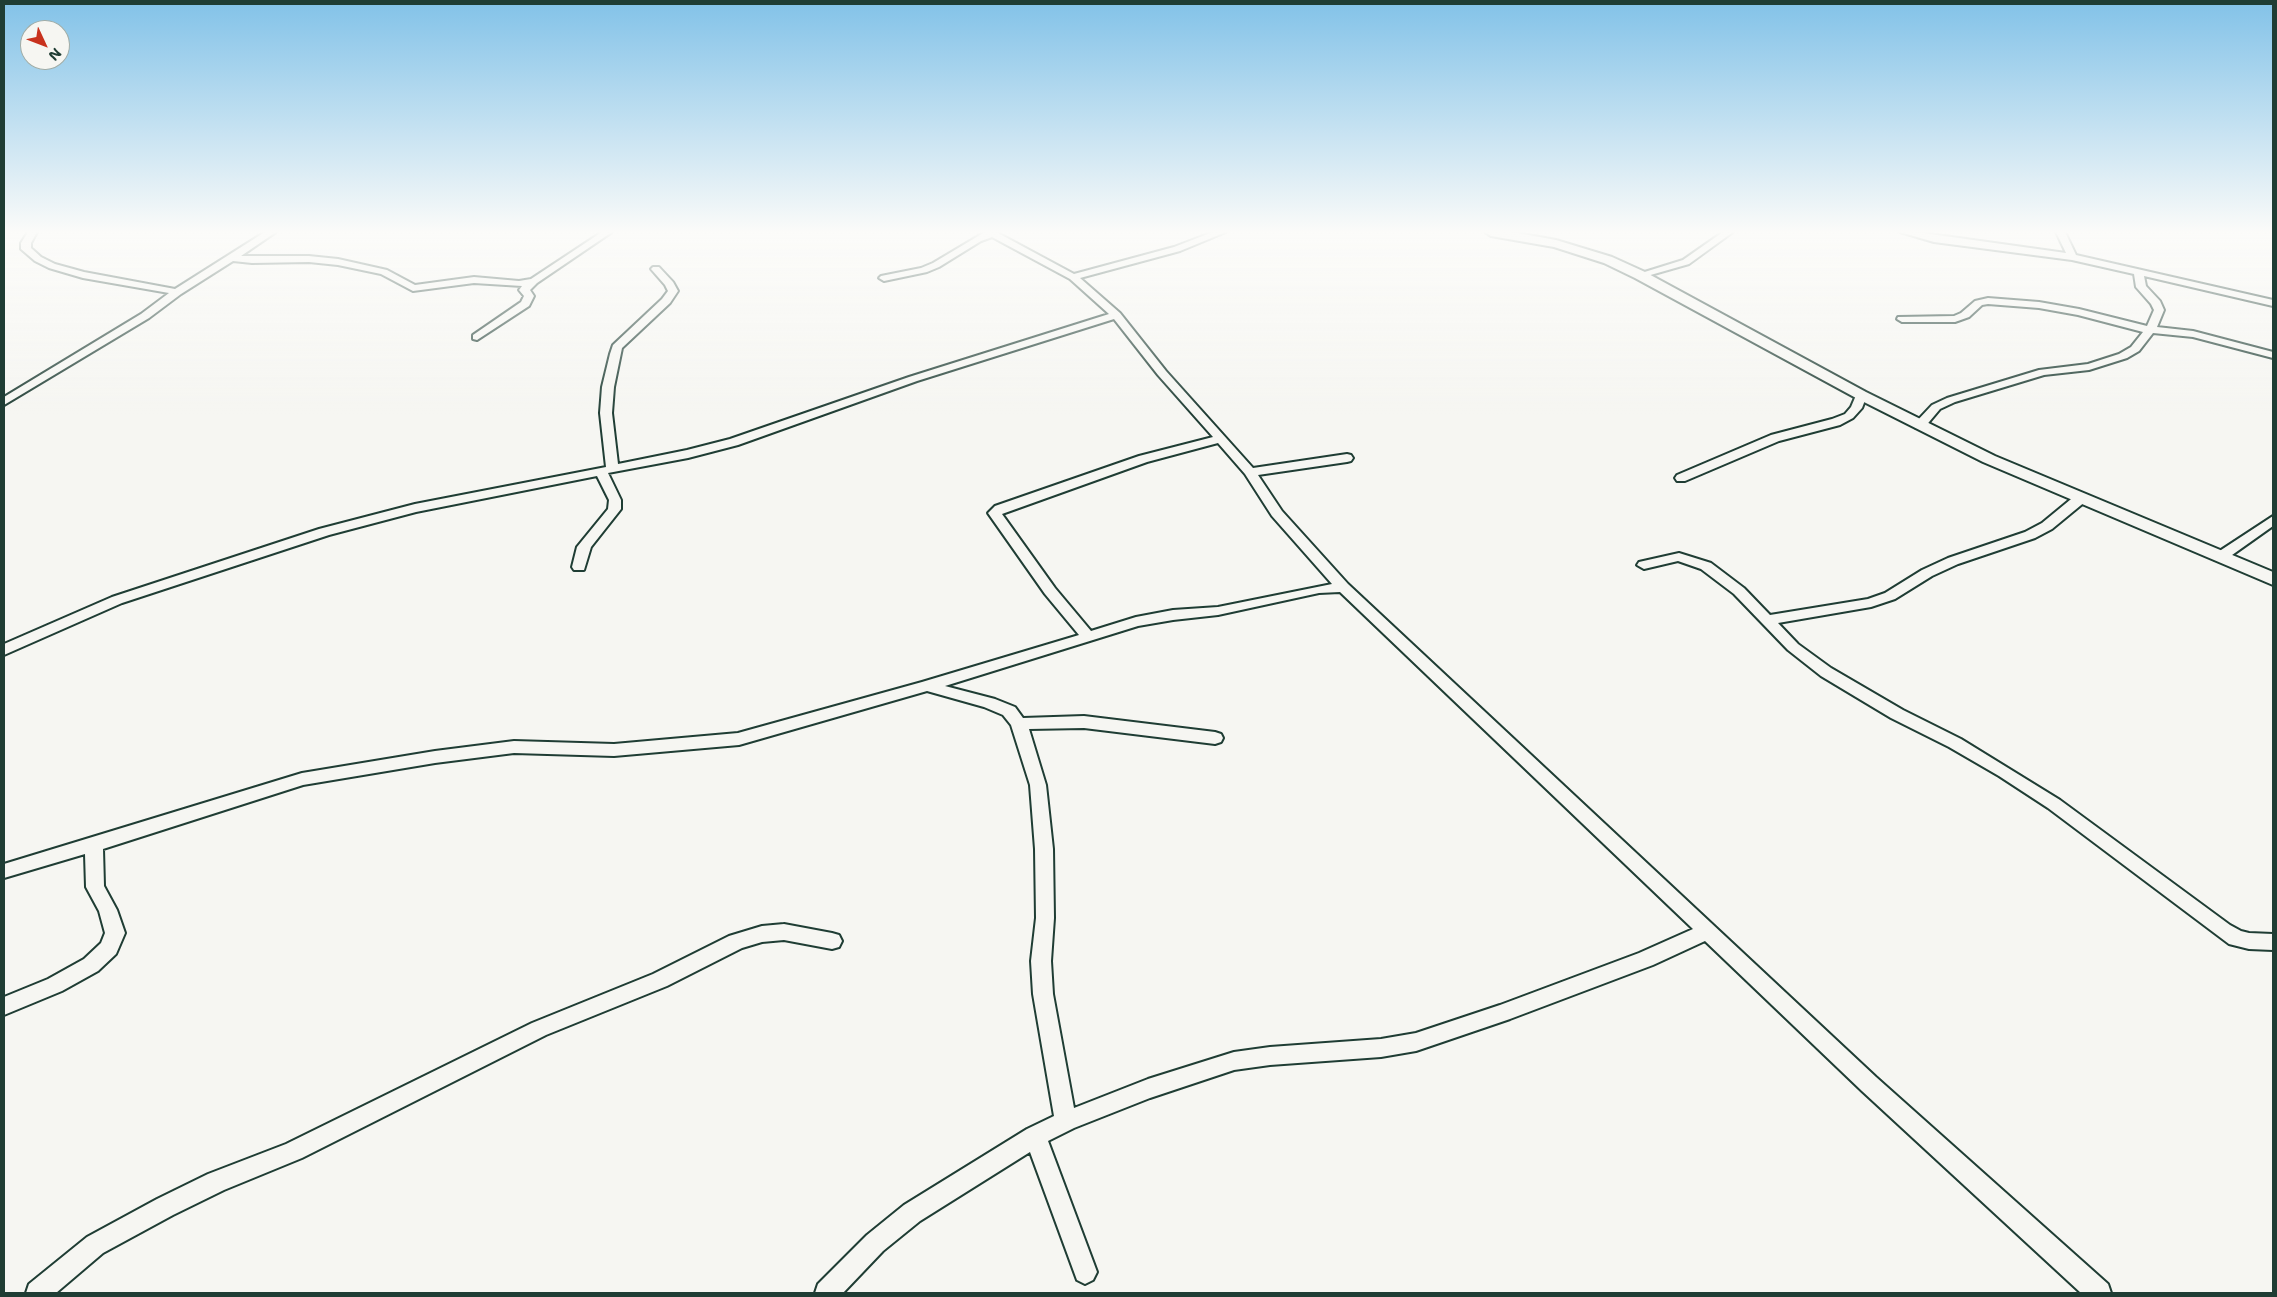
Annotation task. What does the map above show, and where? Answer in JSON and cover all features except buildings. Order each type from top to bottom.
[{"type":"main road","points":[[1672,293],[1860,395],[1990,459],[2273,579]]},
{"type":"street","points":[[4,401],[145,316],[176,293]]},
{"type":"street","points":[[477,337],[525,304],[529,296],[526,293]]},
{"type":"street","points":[[579,567],[584,547],[614,509],[615,500],[606,470],[606,413],[608,387],[615,354],[618,347],[666,301],[672,293]]},
{"type":"street","points":[[1091,293],[1116,315],[1162,373],[1250,472],[1277,513],[1343,587],[1868,1084],[2099,1293]]},
{"type":"street","points":[[1920,425],[1936,407],[1960,397],[2043,372],[2089,367],[2123,356],[2135,349],[2151,329],[2158,310],[2156,303],[2146,293]]},
{"type":"street","points":[[2227,293],[2273,303]]},
{"type":"street","points":[[1902,319],[1955,319],[1965,315],[1979,303],[1997,302],[2061,308],[2119,324],[2193,334],[2273,355]]},
{"type":"street","points":[[4,650],[117,600],[324,532],[415,508],[688,454],[734,442],[913,379],[1116,315]]},
{"type":"street","points":[[1681,478],[1775,438],[1816,429],[1849,416],[1856,408],[1860,395]]},
{"type":"street","points":[[1087,635],[1050,591],[995,513],[1008,506],[1143,459],[1222,439]]},
{"type":"street","points":[[1250,472],[1347,458]]},
{"type":"street","points":[[1766,620],[1871,603],[1890,596],[1921,576],[1953,562],[2030,535],[2047,526],[2081,498]]},
{"type":"street","points":[[2220,556],[2273,520]]},
{"type":"street","points":[[1644,566],[1679,557],[1695,561],[1716,572],[1739,591],[1793,647],[1826,672],[1897,714],[1972,752],[2054,804],[2236,938],[2249,941],[2273,942]]},
{"type":"street","points":[[4,870],[32,864],[302,779],[435,757],[514,747],[614,750],[739,740],[762,731],[927,686],[1087,635],[1136,622],[1173,615],[1218,611],[1319,589],[1343,587]]},
{"type":"street","points":[[927,686],[996,706],[1009,712],[1019,724],[1038,785],[1044,849],[1045,918],[1041,961],[1043,994],[1066,1121]]},
{"type":"street","points":[[1019,724],[1084,722],[1215,738]]},
{"type":"street","points":[[4,1006],[55,985],[91,965],[109,948],[115,932],[108,910],[95,886],[93,866],[94,845]]},
{"type":"street","points":[[828,1293],[875,1243],[912,1213],[1035,1136],[1066,1121],[1148,1089],[1234,1061],[1270,1056],[1381,1048],[1416,1042],[1503,1013],[1646,959],[1708,931]]},
{"type":"street","points":[[38,1293],[95,1245],[165,1207],[216,1182],[294,1151],[539,1029],[660,980],[736,942],[762,934],[784,932],[832,941]]},
{"type":"street","points":[[1035,1136],[1085,1272]]}]
